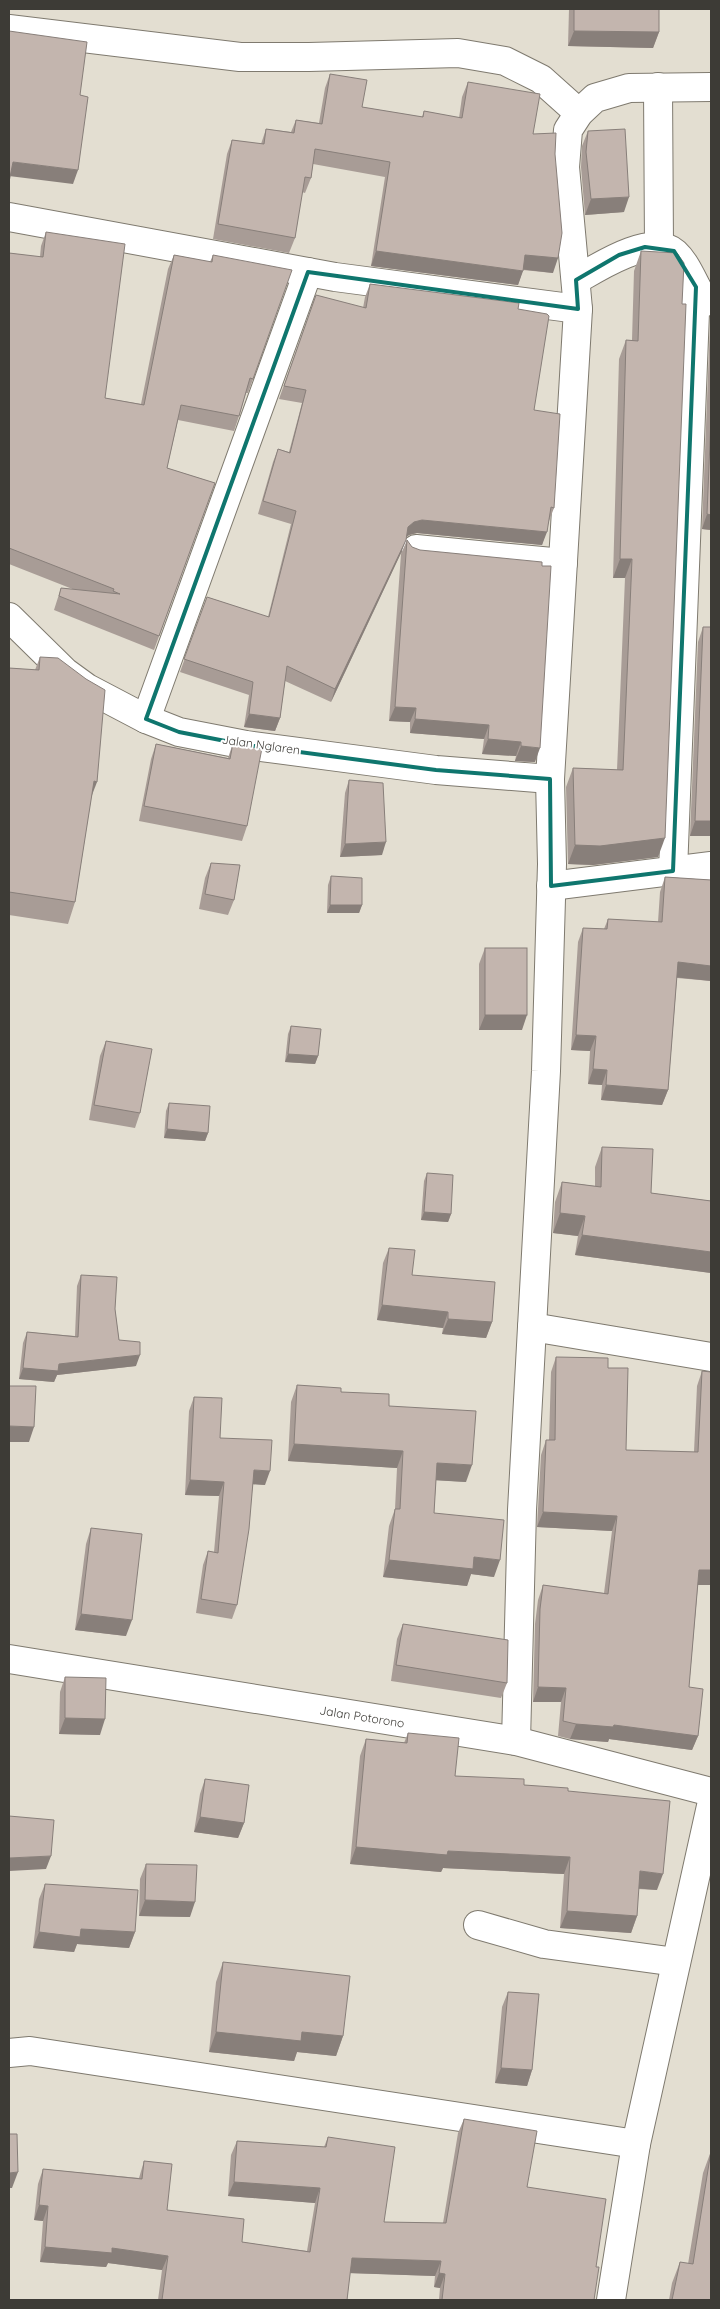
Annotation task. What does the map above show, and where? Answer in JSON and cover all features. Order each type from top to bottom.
[{"type":"street","points":[[9,29],[240,57],[458,54],[506,61],[541,79],[580,113]]},
{"type":"street","points":[[658,87],[658,248]]},
{"type":"street","points":[[516,1741],[522,1510],[546,1071],[552,886],[550,779],[578,309],[565,167],[568,130],[580,113],[595,98],[629,88],[711,87]]},
{"type":"street","points":[[9,217],[308,272],[578,309]]},
{"type":"street","points":[[576,280],[619,255],[644,248],[658,248],[674,251],[703,297],[673,871]]},
{"type":"street","points":[[146,719],[308,272]]},
{"type":"street","points":[[416,549],[563,564]]},
{"type":"street","name":"Jalan Nglaren","points":[[9,617],[65,672],[94,692],[146,719],[179,732],[246,745],[436,770],[550,779]]},
{"type":"street","points":[[552,886],[711,866]]},
{"type":"street","points":[[532,1327],[711,1357]]},
{"type":"street","name":"Jalan Potorono","points":[[9,1659],[516,1741],[711,1792]]},
{"type":"street","points":[[611,2300],[636,2144],[711,1806]]},
{"type":"street","points":[[478,1925],[544,1944],[676,1962]]},
{"type":"street","points":[[9,2053],[30,2051],[636,2144]]},
{"type":"highlighted area","points":[[645,247],[674,251],[696,287],[673,871],[551,886],[550,779],[436,770],[246,745],[179,732],[146,719],[308,272],[578,309],[576,280],[619,255]]},
{"type":"building","points":[[574,9],[659,9],[659,32],[574,31]]},
{"type":"building","points":[[9,31],[87,42],[80,95],[88,97],[78,170],[13,162],[9,182]]},
{"type":"building","points":[[330,74],[367,80],[362,107],[423,117],[424,111],[462,118],[468,82],[540,94],[533,134],[556,133],[555,154],[562,233],[558,258],[525,255],[523,271],[376,251],[390,162],[315,149],[311,178],[305,177],[295,238],[218,224],[232,140],[264,144],[266,129],[294,133],[296,120],[322,124]]},
{"type":"building","points":[[625,129],[629,197],[591,199],[586,152],[588,131]]},
{"type":"building","points":[[46,232],[125,244],[105,398],[144,405],[174,255],[212,262],[213,255],[292,270],[253,379],[250,378],[239,416],[181,405],[167,468],[215,483],[159,636],[59,596],[61,588],[120,594],[113,591],[114,589],[9,548],[9,253],[43,257]]},
{"type":"building","points":[[641,251],[677,253],[684,263],[682,304],[686,304],[665,838],[600,846],[575,845],[573,768],[623,770],[632,559],[620,559],[626,340],[638,341]]},
{"type":"building","points":[[370,284],[519,303],[518,309],[547,314],[549,316],[534,410],[560,414],[554,508],[551,507],[547,532],[422,520],[414,522],[408,527],[406,540],[335,689],[287,666],[280,718],[249,714],[253,682],[184,659],[207,597],[269,617],[296,511],[263,501],[278,449],[290,453],[306,390],[284,386],[316,295],[366,308]]},
{"type":"building","points":[[711,418],[711,515],[707,514]]},
{"type":"building","points":[[407,540],[412,547],[420,550],[542,562],[542,566],[551,566],[540,748],[521,746],[521,742],[488,739],[489,725],[415,719],[416,708],[395,707]]},
{"type":"building","points":[[703,627],[711,627],[711,821],[695,821]]},
{"type":"building","points":[[40,657],[58,658],[86,679],[105,690],[97,782],[94,781],[75,902],[9,892],[9,668],[39,670]]},
{"type":"building","points":[[233,743],[262,748],[247,826],[144,806],[156,744],[230,759]]},
{"type":"building","points":[[349,780],[383,783],[386,842],[345,844]]},
{"type":"building","points":[[211,863],[240,865],[234,900],[205,894]]},
{"type":"building","points":[[331,876],[362,878],[362,905],[330,905]]},
{"type":"building","points":[[665,877],[711,880],[711,966],[678,962],[668,1090],[606,1085],[607,1070],[593,1069],[596,1036],[576,1035],[583,928],[607,929],[608,919],[662,922]]},
{"type":"building","points":[[485,948],[527,948],[527,1015],[485,1015]]},
{"type":"building","points":[[291,1026],[321,1029],[318,1056],[288,1054]]},
{"type":"building","points":[[106,1041],[152,1049],[140,1113],[94,1105]]},
{"type":"building","points":[[169,1103],[210,1106],[208,1133],[167,1129]]},
{"type":"building","points":[[602,1147],[653,1149],[651,1193],[711,1201],[711,1252],[582,1235],[585,1216],[560,1213],[562,1182],[601,1187]]},
{"type":"building","points":[[427,1173],[453,1175],[451,1214],[424,1212]]},
{"type":"building","points":[[389,1248],[415,1250],[412,1275],[495,1282],[492,1322],[448,1319],[448,1312],[382,1305]]},
{"type":"building","points":[[81,1275],[117,1277],[115,1309],[119,1340],[140,1342],[140,1355],[59,1364],[58,1371],[23,1368],[27,1332],[78,1337]]},
{"type":"building","points":[[556,1357],[608,1358],[608,1368],[628,1368],[626,1450],[698,1452],[702,1371],[711,1372],[711,1570],[699,1570],[689,1687],[703,1689],[698,1736],[614,1725],[613,1727],[563,1721],[566,1688],[538,1687],[540,1609],[543,1585],[608,1594],[617,1516],[543,1512],[546,1440],[555,1440]]},
{"type":"building","points":[[297,1385],[341,1388],[341,1392],[389,1394],[389,1406],[476,1411],[472,1465],[437,1463],[434,1513],[504,1520],[500,1560],[474,1557],[473,1569],[389,1560],[395,1509],[400,1509],[403,1451],[294,1444]]},
{"type":"building","points":[[9,1386],[36,1386],[34,1427],[9,1426]]},
{"type":"building","points":[[194,1397],[222,1398],[220,1438],[272,1440],[270,1471],[254,1470],[249,1529],[237,1605],[201,1599],[208,1551],[218,1553],[224,1482],[190,1480]]},
{"type":"building","points":[[91,1528],[142,1534],[132,1620],[81,1614]]},
{"type":"building","points":[[403,1624],[508,1640],[507,1683],[396,1665]]},
{"type":"building","points":[[65,1677],[106,1678],[105,1719],[65,1718]]},
{"type":"building","points":[[408,1733],[459,1738],[455,1776],[524,1779],[524,1785],[568,1788],[568,1791],[670,1801],[663,1874],[640,1871],[637,1916],[567,1911],[570,1857],[448,1851],[447,1855],[356,1847],[366,1739],[407,1743]]},
{"type":"building","points":[[205,1779],[249,1785],[244,1823],[200,1817]]},
{"type":"building","points":[[9,1816],[54,1820],[51,1856],[9,1858]]},
{"type":"building","points":[[146,1864],[197,1865],[195,1902],[145,1900]]},
{"type":"building","points":[[45,1884],[138,1890],[135,1932],[81,1929],[80,1937],[39,1932]]},
{"type":"building","points":[[223,1962],[350,1976],[343,2036],[302,2032],[301,2041],[216,2032]]},
{"type":"building","points":[[508,1992],[539,1994],[532,2070],[501,2068]]},
{"type":"building","points":[[464,2119],[537,2131],[527,2187],[606,2199],[596,2267],[599,2267],[594,2300],[442,2300],[445,2274],[439,2273],[441,2261],[352,2258],[347,2300],[162,2300],[168,2256],[112,2248],[112,2253],[45,2247],[48,2206],[39,2205],[43,2169],[142,2179],[144,2161],[172,2164],[167,2210],[244,2219],[242,2242],[310,2252],[320,2188],[234,2182],[237,2141],[326,2147],[328,2137],[395,2147],[384,2222],[446,2223]]},
{"type":"building","points":[[9,2134],[17,2134],[18,2172],[9,2173]]},
{"type":"building","points":[[711,2151],[711,2300],[672,2300],[680,2262],[693,2264]]}]
